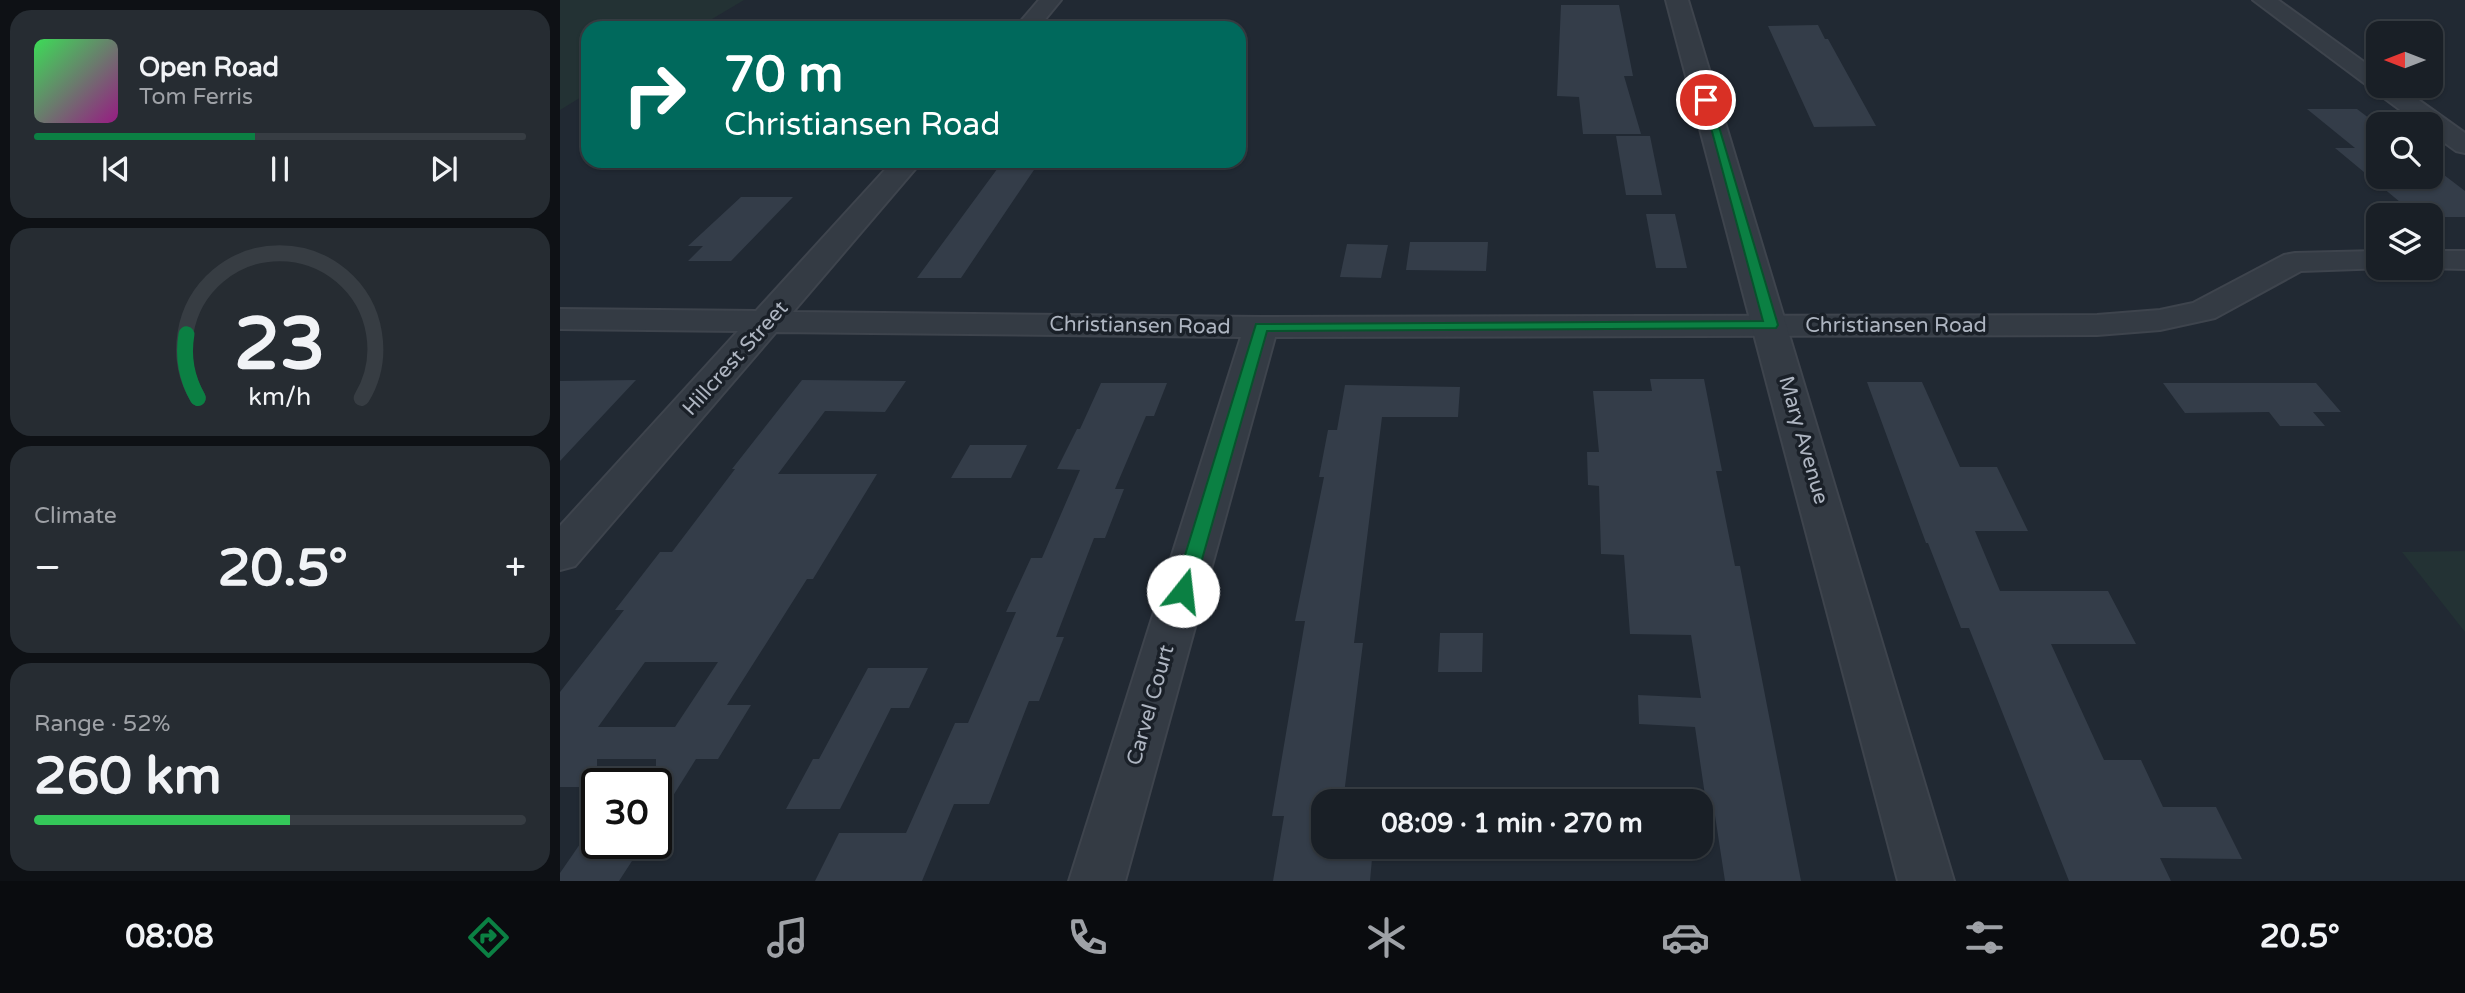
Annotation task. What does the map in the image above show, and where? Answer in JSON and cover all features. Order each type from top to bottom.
[{"type":"street","points":[[1032,21],[1050,0]]},
{"type":"street","name":"Mary Avenue","points":[[1677,0],[1926,881]]},
{"type":"street","points":[[2264,0],[2366,74]]},
{"type":"street","points":[[2400,98],[2465,145]]},
{"type":"street","name":"Hillcrest Street","points":[[560,554],[902,168]]},
{"type":"street","name":"Christiansen Road","points":[[560,319],[1261,327],[2097,326],[2161,320],[2203,311],[2295,262],[2366,260]]},
{"type":"street","points":[[2443,260],[2465,260]]},
{"type":"street","name":"Carvel Court","points":[[1097,881],[1261,327]]},
{"type":"shaded area","points":[[560,0],[744,0],[709,21],[581,21],[581,97],[560,110]]},
{"type":"shaded area","points":[[2465,551],[2465,632],[2402,552]]},
{"type":"building","points":[[1561,5],[1619,5],[1633,76],[1624,76],[1641,134],[1583,134],[1579,97],[1557,96]]},
{"type":"building","points":[[1818,25],[1876,126],[1814,127],[1768,26]]},
{"type":"building","points":[[2307,109],[2357,109],[2366,116],[2366,174],[2335,148],[2355,148]]},
{"type":"building","points":[[1616,136],[1650,136],[1662,195],[1626,195]]},
{"type":"building","points":[[998,168],[1035,168],[961,278],[917,278]]},
{"type":"building","points":[[2443,174],[2465,191],[2465,217],[2445,217],[2443,203],[2401,203],[2384,189],[2443,189]]},
{"type":"building","points":[[741,197],[793,197],[731,261],[688,261],[703,246],[688,246]]},
{"type":"building","points":[[1646,214],[1675,214],[1687,268],[1656,268]]},
{"type":"building","points":[[1410,242],[1488,242],[1486,271],[1406,270]]},
{"type":"building","points":[[1347,244],[1388,245],[1381,278],[1340,277]]},
{"type":"building","points":[[1650,379],[1704,379],[1722,471],[1716,471],[1735,566],[1740,566],[1801,881],[1725,881],[1713,809],[1713,789],[1704,789],[1695,727],[1639,724],[1638,695],[1701,698],[1691,635],[1630,634],[1624,555],[1601,554],[1599,486],[1588,485],[1587,452],[1599,452],[1593,391],[1652,391]]},
{"type":"building","points":[[636,380],[560,461],[560,381]]},
{"type":"building","points":[[802,380],[906,381],[885,412],[825,411],[778,474],[877,474],[813,579],[807,579],[727,705],[751,705],[718,759],[696,759],[672,797],[672,768],[656,768],[656,759],[597,759],[597,768],[581,768],[581,787],[560,787],[560,692],[624,610],[615,610],[660,552],[672,552],[735,469],[732,469]],"holes":[[[645,662],[718,662],[675,727],[598,727]]]},
{"type":"building","points":[[1867,382],[1922,382],[1960,467],[1997,467],[2028,531],[1975,531],[2000,591],[2108,591],[2136,644],[2051,644],[2104,760],[2141,760],[2163,807],[2216,807],[2242,859],[2160,858],[2171,881],[2069,881],[1969,628],[1961,628],[1926,543]]},
{"type":"building","points":[[1101,383],[1167,383],[1154,416],[1146,416],[1115,489],[1124,489],[1105,538],[1094,538],[1056,637],[1064,637],[1039,701],[1029,701],[989,804],[954,804],[922,881],[815,881],[839,833],[906,833],[955,723],[968,723],[1016,612],[1006,612],[1031,558],[1042,558],[1080,470],[1057,469],[1077,429],[1080,429]]},
{"type":"building","points":[[2163,383],[2316,383],[2341,412],[2313,412],[2325,426],[2280,426],[2269,412],[2185,413]]},
{"type":"building","points":[[1345,385],[1460,387],[1458,417],[1382,417],[1354,643],[1363,643],[1345,789],[1311,789],[1311,859],[1372,859],[1370,881],[1273,881],[1284,816],[1272,816],[1305,621],[1295,621],[1324,477],[1319,477],[1328,430],[1337,430]]},
{"type":"building","points":[[970,445],[1027,445],[1011,478],[951,478]]},
{"type":"building","points":[[1440,633],[1483,633],[1482,672],[1438,672]]},
{"type":"building","points":[[868,668],[928,668],[909,708],[891,708],[840,809],[786,809],[813,759],[819,759]]},
{"type":"building","points":[[580,844],[581,859],[633,859],[619,881],[560,881],[560,873]]},
{"type":"route","points":[[1183,591],[1261,327],[1771,325],[1706,100]]}]
